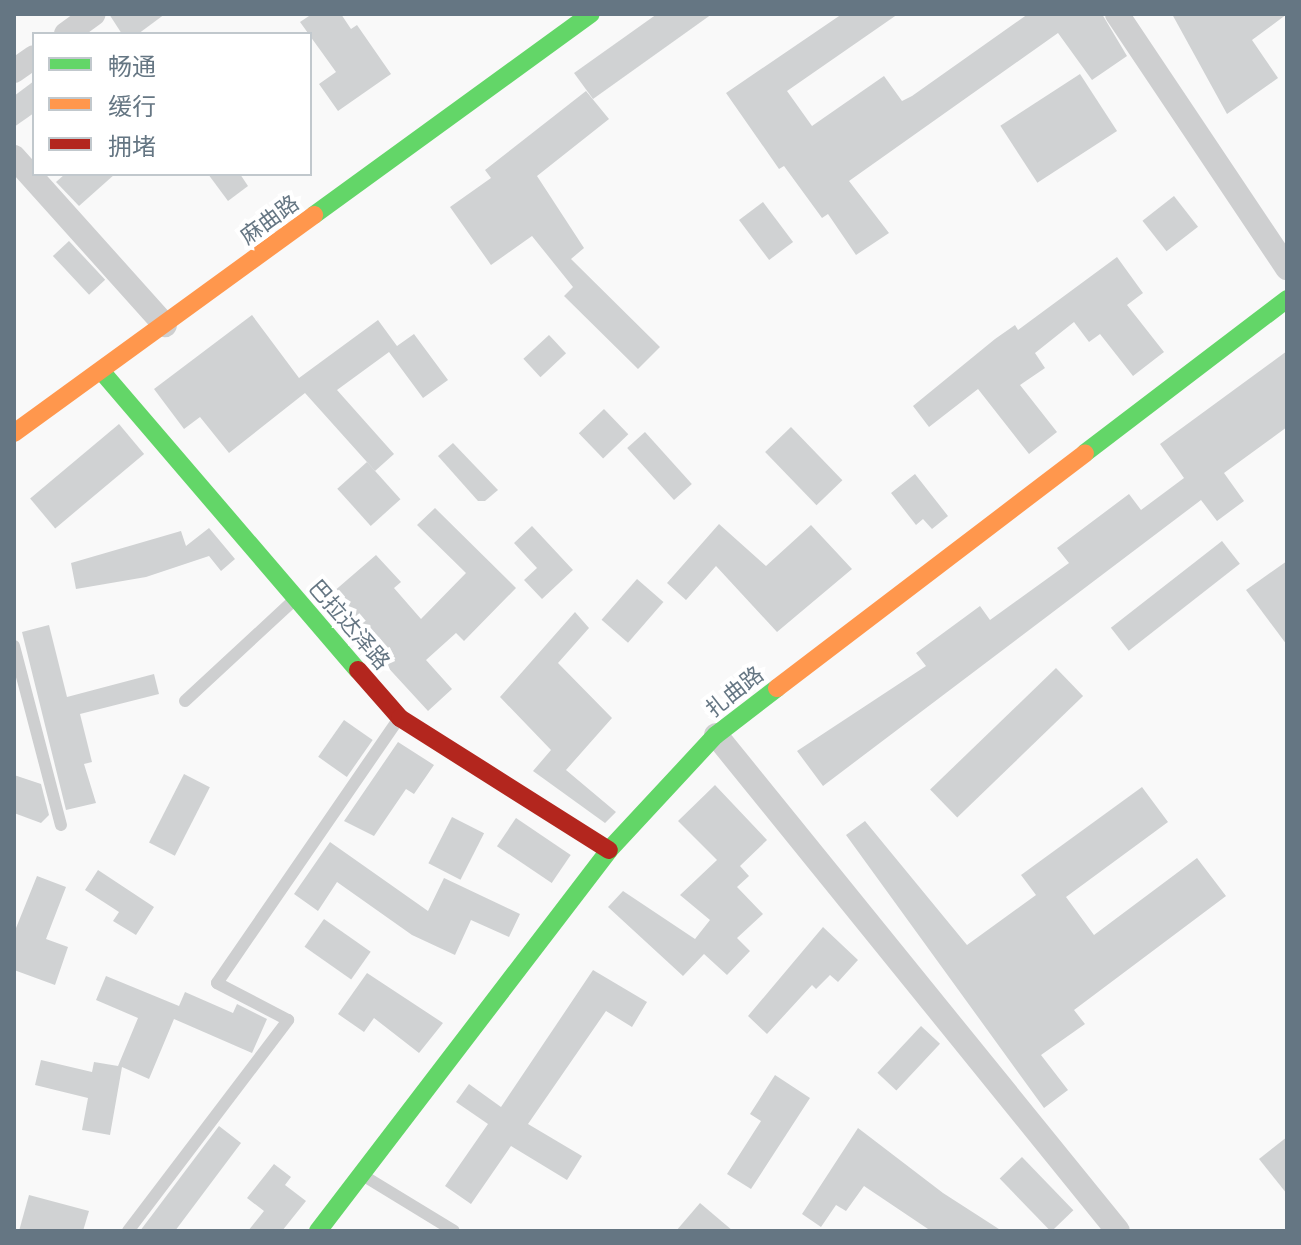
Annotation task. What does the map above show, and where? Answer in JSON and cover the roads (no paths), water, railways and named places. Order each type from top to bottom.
[{"type":"street","points":[[69,32],[94,14]]},
{"type":"street","name":"麻曲路","points":[[14,433],[103,373],[591,14]]},
{"type":"street","points":[[1117,14],[1287,268]]},
{"type":"street","points":[[14,71],[32,58]]},
{"type":"street","points":[[14,157],[165,325]]},
{"type":"street","name":"扎曲路","points":[[318,1231],[609,850],[716,735],[1287,299]]},
{"type":"street","name":"巴拉达泽路","points":[[103,373],[400,718],[609,850]]},
{"type":"street","points":[[716,735],[1118,1231]]},
{"type":"lane","points":[[185,701],[296,598]]},
{"type":"lane","points":[[14,646],[61,825]]},
{"type":"lane","points":[[128,1231],[288,1020],[217,983],[400,718]]},
{"type":"lane","points":[[361,1175],[454,1231]]}]
